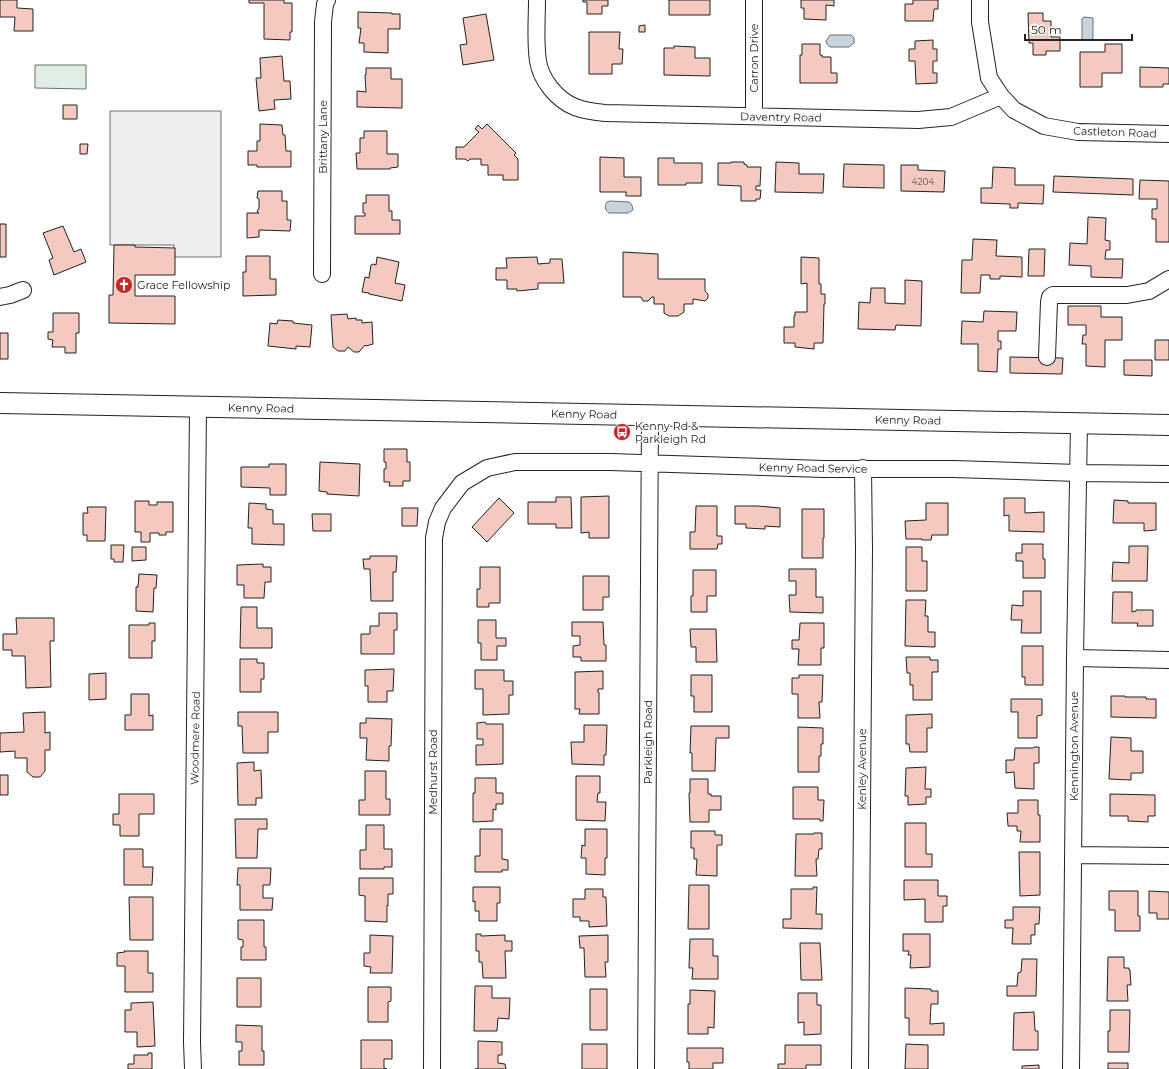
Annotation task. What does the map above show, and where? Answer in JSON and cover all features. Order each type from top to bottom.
[{"type":"main road","name":"Kenny Road","points":[[0,403],[1169,425]]},
{"type":"street","name":"Brittany Lane","points":[[322,274],[323,22],[325,4],[327,0]]},
{"type":"street","name":"Daventry Road","points":[[537,0],[537,49],[538,62],[542,76],[560,97],[574,106],[589,111],[605,113],[918,120],[951,117],[1000,96]]},
{"type":"street","name":"Carron Drive","points":[[754,0],[754,116]]},
{"type":"street","name":"Castleton Road","points":[[980,0],[980,22],[990,78],[1000,96],[1014,110],[1044,126],[1078,132],[1169,134]]},
{"type":"street","points":[[1047,357],[1049,302],[1050,297],[1053,295],[1127,294],[1149,291],[1169,279]]},
{"type":"street","points":[[0,297],[22,290]]},
{"type":"street","name":"Woodmere Road","points":[[194,1069],[192,1042],[198,406]]},
{"type":"street","name":"Parkleigh Road","points":[[646,1069],[650,415]]},
{"type":"street","name":"Kennington Avenue","points":[[1071,1069],[1079,423]]},
{"type":"street","name":"Kenny Road Service","points":[[462,483],[487,468],[516,462],[1169,474]]},
{"type":"street","name":"Kenley Avenue","points":[[860,1069],[864,549],[863,468]]},
{"type":"street","name":"Medhurst Road","points":[[432,1069],[434,538],[437,522],[443,508],[452,494],[462,483]]},
{"type":"street","points":[[1075,658],[1169,660]]},
{"type":"street","points":[[1074,855],[1169,856]]},
{"type":"green space","points":[[35,65],[86,65],[86,89],[35,88]]},
{"type":"shaded area","points":[[1084,17],[1093,18],[1092,40],[1082,39],[1082,19]]},
{"type":"shaded area","points":[[830,35],[851,35],[854,38],[854,43],[849,47],[830,47],[826,41]]},
{"type":"shaded area","points":[[110,111],[221,111],[221,257],[175,257],[174,245],[110,245]]},
{"type":"shaded area","points":[[607,202],[629,202],[632,205],[633,210],[628,213],[609,213],[605,206]]},
{"type":"building","points":[[0,0],[17,0],[17,8],[33,9],[33,31],[14,31],[15,17],[0,17]]},
{"type":"building","points":[[249,0],[284,0],[284,3],[292,3],[292,32],[290,32],[290,40],[264,39],[264,3],[249,3]]},
{"type":"building","points":[[583,0],[608,0],[608,6],[602,6],[602,14],[587,14],[587,2],[583,2]]},
{"type":"building","points":[[669,0],[710,0],[710,15],[669,15]]},
{"type":"building","points":[[801,0],[834,0],[834,6],[826,5],[826,20],[804,19],[804,8],[801,8]]},
{"type":"building","points":[[913,0],[938,0],[938,9],[934,9],[933,21],[905,21],[905,4],[913,4]]},
{"type":"building","points":[[358,12],[400,14],[400,29],[388,29],[388,53],[364,52],[364,43],[359,43],[361,28],[358,28]]},
{"type":"building","points":[[1028,13],[1043,13],[1043,21],[1051,21],[1051,37],[1060,37],[1060,51],[1046,51],[1046,55],[1033,55],[1033,43],[1029,43]]},
{"type":"building","points":[[486,14],[494,60],[463,65],[460,45],[467,44],[463,18]]},
{"type":"building","points":[[645,25],[645,32],[639,32],[639,26]]},
{"type":"building","points":[[589,32],[620,32],[619,49],[623,49],[622,64],[612,64],[612,74],[589,74]]},
{"type":"building","points":[[933,40],[933,49],[937,49],[937,61],[933,61],[933,73],[937,73],[937,83],[916,84],[915,61],[909,61],[909,49],[915,49],[915,41]]},
{"type":"building","points":[[802,44],[820,44],[820,55],[822,55],[822,57],[831,57],[831,73],[837,73],[837,83],[800,83],[800,55],[802,55]]},
{"type":"building","points":[[1105,44],[1122,44],[1122,73],[1102,73],[1102,87],[1080,87],[1080,52],[1105,52]]},
{"type":"building","points":[[674,46],[695,47],[695,58],[710,58],[710,76],[664,75],[664,48],[674,48]]},
{"type":"building","points":[[282,56],[284,81],[290,81],[291,99],[274,100],[275,109],[259,111],[256,78],[261,78],[260,58]]},
{"type":"building","points":[[1140,67],[1169,68],[1169,84],[1163,84],[1163,87],[1140,87]]},
{"type":"building","points":[[366,68],[391,68],[391,79],[402,79],[402,108],[357,107],[357,91],[366,92]]},
{"type":"building","points":[[63,105],[77,105],[77,119],[63,119]]},
{"type":"building","points":[[260,124],[282,125],[283,135],[285,135],[286,151],[291,151],[291,167],[257,167],[257,165],[248,165],[248,151],[257,151],[257,141],[260,141]]},
{"type":"building","points":[[487,124],[516,153],[514,155],[518,159],[518,180],[503,180],[503,175],[488,175],[488,165],[481,165],[481,159],[470,159],[468,161],[465,159],[456,159],[456,147],[464,147],[479,132],[475,129],[478,125],[482,129]]},
{"type":"building","points":[[364,131],[387,131],[387,154],[398,154],[398,167],[390,169],[357,169],[356,153],[360,153],[360,138],[364,138]]},
{"type":"building","points":[[80,144],[88,144],[87,154],[80,154]]},
{"type":"building","points":[[600,157],[624,158],[624,177],[641,177],[641,196],[626,196],[626,192],[600,192]]},
{"type":"building","points":[[658,158],[674,158],[674,163],[702,163],[702,183],[686,183],[686,185],[658,185]]},
{"type":"building","points":[[744,162],[747,167],[761,167],[760,186],[756,186],[756,190],[761,190],[760,199],[756,199],[756,201],[741,201],[741,186],[718,185],[718,163]]},
{"type":"building","points":[[776,162],[799,163],[799,174],[824,174],[823,193],[775,192]]},
{"type":"building","points":[[844,164],[884,165],[884,188],[843,187]]},
{"type":"building","points":[[901,165],[918,165],[918,170],[945,171],[944,192],[901,191]]},
{"type":"building","points":[[993,167],[1015,168],[1015,185],[1044,185],[1043,204],[1018,203],[1018,208],[1010,208],[1010,204],[981,203],[981,188],[992,188]]},
{"type":"building","points":[[1054,176],[1133,179],[1133,195],[1053,192]]},
{"type":"building","points":[[1140,180],[1169,181],[1169,242],[1156,242],[1156,219],[1152,219],[1152,209],[1157,209],[1157,199],[1139,199]]},
{"type":"building","points":[[258,191],[282,191],[282,201],[287,201],[287,220],[291,220],[290,231],[259,230],[259,237],[247,238],[247,213],[259,213],[257,212],[259,208],[259,199],[257,198]]},
{"type":"building","points":[[366,195],[389,195],[389,211],[392,211],[392,220],[400,220],[400,234],[355,234],[355,216],[365,216],[365,213],[363,213],[363,203],[366,203]]},
{"type":"building","points":[[1088,217],[1106,218],[1105,240],[1110,241],[1110,250],[1106,250],[1105,259],[1123,259],[1122,278],[1091,277],[1091,266],[1069,265],[1070,243],[1087,244]]},
{"type":"building","points":[[0,224],[6,224],[6,257],[0,257]]},
{"type":"building","points":[[63,226],[74,252],[81,249],[86,262],[54,275],[49,260],[53,258],[43,233]]},
{"type":"building","points":[[973,239],[997,240],[996,256],[1022,257],[1022,277],[1000,276],[1000,279],[990,279],[990,275],[981,275],[980,293],[961,293],[962,260],[972,260]]},
{"type":"building","name":"Grace Fellowship","points":[[114,245],[175,248],[175,275],[135,275],[135,296],[175,296],[175,324],[109,323],[109,295],[113,295]]},
{"type":"building","points":[[1029,249],[1045,249],[1044,276],[1028,276]]},
{"type":"building","points":[[623,252],[658,254],[658,279],[705,279],[705,291],[708,294],[708,298],[705,301],[693,299],[693,304],[684,304],[684,312],[678,316],[669,316],[664,313],[664,304],[654,304],[654,297],[648,301],[643,301],[641,297],[623,297]]},
{"type":"building","points":[[246,256],[270,256],[270,279],[276,279],[276,295],[243,296],[243,272],[246,272]]},
{"type":"building","points":[[377,257],[399,262],[395,283],[405,285],[402,301],[362,292],[365,277],[369,278],[371,265],[376,265]]},
{"type":"building","points":[[537,257],[538,264],[550,263],[550,259],[562,259],[564,283],[538,283],[538,289],[517,291],[517,289],[507,289],[507,280],[496,280],[496,268],[507,268],[506,258]]},
{"type":"building","points":[[801,257],[819,258],[819,284],[821,284],[821,294],[825,294],[823,343],[814,343],[814,349],[795,347],[795,343],[784,343],[784,327],[794,327],[795,312],[807,312],[807,283],[801,284]]},
{"type":"building","points":[[905,280],[922,281],[921,326],[896,325],[895,330],[858,329],[859,302],[870,303],[871,288],[885,288],[885,303],[905,304]]},
{"type":"building","points":[[1068,306],[1101,306],[1101,317],[1122,317],[1122,340],[1105,340],[1105,367],[1086,366],[1086,344],[1082,344],[1083,335],[1086,335],[1086,325],[1068,325]]},
{"type":"building","points":[[984,311],[1017,312],[1016,331],[998,331],[998,341],[1001,341],[1001,349],[998,349],[997,372],[978,371],[978,344],[961,344],[962,321],[983,322]]},
{"type":"building","points":[[53,313],[79,313],[79,333],[76,333],[76,353],[65,353],[65,347],[52,347],[53,340],[48,339],[48,332],[53,332]]},
{"type":"building","points":[[347,314],[348,319],[356,318],[356,320],[362,320],[362,323],[372,322],[373,344],[365,345],[359,352],[354,352],[348,347],[345,351],[338,351],[333,347],[331,315]]},
{"type":"building","points":[[278,320],[312,325],[310,347],[296,346],[296,349],[268,346],[270,323],[277,324]]},
{"type":"building","points":[[0,333],[8,333],[8,359],[0,359]]},
{"type":"building","points":[[1155,340],[1169,340],[1169,360],[1155,360]]},
{"type":"building","points":[[1010,357],[1063,358],[1062,374],[1010,373]]},
{"type":"building","points":[[1124,360],[1152,360],[1152,376],[1124,375]]},
{"type":"building","points":[[384,449],[407,449],[407,462],[410,462],[410,481],[403,481],[403,486],[389,486],[390,482],[384,482],[384,469],[386,469],[386,462],[384,462]]},
{"type":"building","points":[[320,462],[360,464],[359,496],[327,494],[327,492],[319,491]]},
{"type":"building","points":[[269,464],[286,464],[286,495],[270,495],[270,488],[241,487],[241,467],[269,467]]},
{"type":"building","points":[[609,496],[609,538],[589,538],[589,532],[581,533],[581,497]]},
{"type":"building","points":[[556,497],[571,497],[572,528],[556,528],[556,524],[528,524],[528,502],[556,502]]},
{"type":"building","points":[[499,498],[514,513],[487,542],[472,527]]},
{"type":"building","points":[[1004,498],[1025,498],[1025,513],[1044,512],[1044,532],[1009,531],[1009,515],[1004,516]]},
{"type":"building","points":[[1114,500],[1128,501],[1128,503],[1156,503],[1156,530],[1144,531],[1144,523],[1113,523]]},
{"type":"building","points":[[135,501],[149,501],[149,505],[157,505],[157,502],[173,502],[173,532],[166,532],[166,535],[150,533],[150,542],[141,542],[141,532],[135,532]]},
{"type":"building","points":[[249,503],[266,504],[266,509],[273,510],[273,524],[284,524],[284,545],[252,544],[252,528],[248,528]]},
{"type":"building","points":[[926,503],[948,503],[948,535],[932,535],[931,540],[906,539],[905,521],[926,520]]},
{"type":"building","points":[[696,506],[717,506],[717,536],[722,536],[722,544],[718,544],[717,549],[690,549],[690,532],[695,532]]},
{"type":"building","points":[[735,506],[780,508],[780,527],[765,526],[765,529],[746,528],[746,524],[735,524]]},
{"type":"building","points":[[87,507],[106,507],[105,541],[87,541],[87,535],[83,535],[83,513],[88,513]]},
{"type":"building","points":[[402,508],[418,508],[417,526],[402,526]]},
{"type":"building","points":[[802,509],[824,509],[823,558],[802,558]]},
{"type":"building","points":[[312,514],[331,514],[331,531],[313,531]]},
{"type":"building","points":[[1022,544],[1043,544],[1045,578],[1023,578],[1023,561],[1016,561],[1016,553],[1022,553]]},
{"type":"building","points":[[111,545],[124,545],[123,562],[114,562],[114,559],[111,559]]},
{"type":"building","points":[[1129,546],[1148,546],[1147,581],[1112,581],[1113,562],[1129,563]]},
{"type":"building","points":[[132,547],[146,547],[146,560],[132,561]]},
{"type":"building","points":[[906,547],[922,547],[922,561],[927,561],[927,591],[906,591]]},
{"type":"building","points":[[370,556],[397,556],[396,572],[393,572],[393,601],[371,601],[370,569],[364,569],[363,559],[370,559]]},
{"type":"building","points":[[263,564],[263,567],[271,567],[271,582],[265,582],[264,598],[244,598],[244,585],[237,585],[237,565]]},
{"type":"building","points":[[480,567],[500,567],[500,603],[489,603],[489,607],[477,607],[477,589],[480,589]]},
{"type":"building","points":[[789,569],[816,569],[816,597],[823,597],[823,613],[790,612],[789,595],[796,595],[796,581],[789,581]]},
{"type":"building","points":[[693,570],[716,570],[716,596],[707,596],[707,612],[691,612],[691,596],[693,596]]},
{"type":"building","points":[[139,574],[157,575],[156,588],[154,588],[153,612],[136,611],[136,587],[138,587]]},
{"type":"building","points":[[583,576],[609,576],[609,597],[603,597],[603,610],[583,610]]},
{"type":"building","points":[[1023,591],[1041,591],[1041,633],[1021,633],[1022,620],[1011,620],[1012,605],[1023,606]]},
{"type":"building","points":[[1113,592],[1132,592],[1132,612],[1136,610],[1153,610],[1153,626],[1137,626],[1138,623],[1112,623]]},
{"type":"building","points":[[906,600],[926,600],[925,616],[928,616],[928,632],[935,632],[935,647],[905,646]]},
{"type":"building","points":[[241,607],[257,607],[257,628],[272,628],[272,648],[240,648]]},
{"type":"building","points":[[379,613],[397,613],[397,630],[394,630],[394,654],[361,654],[361,634],[370,634],[370,626],[379,626]]},
{"type":"building","points":[[16,618],[54,618],[54,641],[50,641],[51,687],[26,688],[25,656],[12,656],[12,650],[3,650],[3,634],[17,634]]},
{"type":"building","points":[[478,620],[496,620],[496,638],[506,638],[506,646],[497,646],[497,660],[481,660],[481,643],[478,643]]},
{"type":"building","points":[[572,622],[603,622],[604,645],[606,645],[606,661],[581,661],[581,657],[573,657],[573,646],[580,645],[580,636],[572,636]]},
{"type":"building","points":[[149,623],[155,623],[155,641],[152,641],[152,658],[129,658],[129,625],[149,625]]},
{"type":"building","points":[[800,623],[824,623],[824,648],[821,648],[821,665],[798,665],[799,649],[792,649],[792,640],[799,640]]},
{"type":"building","points":[[690,629],[716,629],[717,662],[696,662],[696,647],[691,647]]},
{"type":"building","points":[[1022,646],[1043,646],[1043,685],[1025,685],[1025,677],[1022,677]]},
{"type":"building","points":[[906,657],[930,657],[930,660],[938,660],[938,672],[932,672],[932,700],[913,700],[913,685],[910,685],[910,673],[907,673]]},
{"type":"building","points":[[240,659],[257,659],[257,663],[264,663],[264,679],[261,679],[261,692],[240,692]]},
{"type":"building","points":[[394,669],[393,691],[387,691],[387,702],[368,702],[368,686],[365,686],[365,670]]},
{"type":"building","points":[[475,670],[504,670],[504,681],[513,681],[513,695],[509,695],[509,714],[483,715],[483,689],[475,689]]},
{"type":"building","points":[[603,671],[603,689],[598,689],[599,714],[579,714],[580,709],[575,709],[575,672]]},
{"type":"building","points":[[106,673],[106,699],[89,700],[89,674]]},
{"type":"building","points":[[691,675],[712,675],[712,712],[694,712],[694,696],[691,696]]},
{"type":"building","points":[[799,675],[823,675],[822,702],[819,702],[820,718],[798,718],[798,694],[792,694],[792,678],[799,678]]},
{"type":"building","points":[[131,694],[149,694],[149,716],[153,715],[153,730],[125,730],[125,715],[131,715]]},
{"type":"building","points":[[1111,696],[1146,697],[1146,699],[1156,699],[1156,718],[1111,717]]},
{"type":"building","points":[[1011,699],[1042,699],[1042,715],[1037,716],[1037,738],[1018,738],[1018,712],[1011,712]]},
{"type":"building","points":[[45,712],[45,733],[50,732],[50,750],[45,750],[45,771],[40,777],[33,777],[27,772],[27,758],[15,758],[15,751],[0,752],[0,733],[24,732],[23,713]]},
{"type":"building","points":[[238,712],[278,712],[278,732],[268,732],[268,753],[243,753],[242,726],[238,726]]},
{"type":"building","points":[[932,714],[932,728],[927,728],[927,752],[910,752],[909,744],[906,744],[906,715]]},
{"type":"building","points":[[366,718],[392,719],[389,761],[366,760],[367,738],[360,738],[360,723],[366,723]]},
{"type":"building","points":[[485,722],[486,724],[503,724],[503,764],[476,765],[476,745],[483,745],[483,739],[477,739],[477,723]]},
{"type":"building","points":[[584,725],[607,725],[606,755],[604,755],[604,765],[572,764],[571,742],[584,742]]},
{"type":"building","points":[[691,726],[729,726],[729,738],[716,738],[715,771],[692,771],[692,753],[690,753]]},
{"type":"building","points":[[798,727],[823,728],[823,744],[821,744],[821,756],[819,756],[819,772],[798,772]]},
{"type":"building","points":[[1111,737],[1131,738],[1131,751],[1143,751],[1143,773],[1131,773],[1131,780],[1109,779]]},
{"type":"building","points":[[1039,747],[1039,763],[1034,763],[1034,789],[1015,788],[1014,772],[1006,773],[1006,760],[1014,760],[1015,748]]},
{"type":"building","points":[[254,762],[254,771],[261,770],[262,798],[256,798],[256,805],[238,805],[237,763]]},
{"type":"building","points":[[926,767],[925,789],[931,789],[931,797],[926,797],[926,804],[908,805],[908,796],[905,796],[906,768]]},
{"type":"building","points":[[365,771],[386,771],[386,799],[390,799],[390,815],[359,815],[359,800],[365,800]]},
{"type":"building","points":[[0,775],[8,775],[8,795],[0,795]]},
{"type":"building","points":[[576,776],[600,776],[600,793],[598,793],[597,802],[606,802],[605,821],[576,820]]},
{"type":"building","points":[[475,778],[496,778],[496,793],[503,793],[503,804],[496,804],[496,810],[493,809],[493,821],[473,822],[473,793],[475,793]]},
{"type":"building","points":[[690,779],[708,779],[708,794],[711,794],[711,796],[721,796],[721,810],[709,810],[709,822],[690,822]]},
{"type":"building","points":[[793,787],[818,787],[818,800],[824,800],[823,821],[820,821],[820,819],[793,819]]},
{"type":"building","points":[[119,794],[154,794],[154,814],[139,814],[139,836],[120,836],[120,825],[113,825],[113,814],[119,814]]},
{"type":"building","points":[[1110,794],[1155,795],[1155,816],[1148,816],[1148,822],[1128,821],[1128,816],[1110,816]]},
{"type":"building","points":[[1018,800],[1038,800],[1038,815],[1040,815],[1040,842],[1020,842],[1021,831],[1017,831],[1017,826],[1008,826],[1007,813],[1018,813]]},
{"type":"building","points":[[235,819],[267,819],[267,829],[258,829],[257,858],[236,858]]},
{"type":"building","points":[[905,823],[926,823],[926,854],[932,854],[932,867],[905,867]]},
{"type":"building","points":[[366,825],[384,825],[384,849],[392,849],[392,867],[384,867],[384,869],[360,869],[360,850],[366,850]]},
{"type":"building","points":[[480,829],[502,829],[502,859],[508,860],[508,870],[502,870],[502,872],[475,872],[475,856],[480,856]]},
{"type":"building","points":[[585,829],[607,829],[607,858],[605,858],[605,875],[586,874],[586,858],[581,858],[582,845],[585,846]]},
{"type":"building","points":[[691,831],[715,831],[715,835],[722,835],[722,845],[717,845],[717,876],[696,875],[697,859],[694,859],[694,848],[691,848]]},
{"type":"building","points":[[822,833],[822,849],[819,849],[818,859],[816,859],[817,876],[795,876],[796,834]]},
{"type":"building","points":[[124,849],[143,849],[143,867],[153,867],[152,885],[124,885]]},
{"type":"building","points":[[1019,852],[1040,852],[1040,895],[1020,896]]},
{"type":"building","points":[[238,868],[271,868],[270,885],[263,885],[263,898],[273,898],[272,910],[240,910],[240,885],[237,885]]},
{"type":"building","points":[[359,878],[393,878],[393,894],[388,894],[387,922],[365,921],[365,896],[359,895]]},
{"type":"building","points":[[904,880],[938,880],[938,896],[947,896],[947,906],[943,906],[943,922],[925,922],[925,899],[904,900]]},
{"type":"building","points":[[689,885],[709,885],[709,929],[688,929]]},
{"type":"building","points":[[473,887],[500,887],[500,903],[497,903],[497,921],[479,921],[479,911],[475,911],[475,901],[473,902]]},
{"type":"building","points":[[813,887],[817,887],[816,914],[822,914],[822,929],[783,928],[783,919],[791,919],[791,889],[813,889]]},
{"type":"building","points":[[585,889],[603,889],[603,897],[606,897],[607,926],[589,927],[589,921],[580,921],[580,917],[573,917],[573,899],[585,899]]},
{"type":"building","points":[[1109,891],[1138,891],[1138,916],[1140,916],[1140,931],[1115,931],[1115,910],[1109,910]]},
{"type":"building","points":[[1149,891],[1169,892],[1169,919],[1157,919],[1157,913],[1149,913]]},
{"type":"building","points":[[129,897],[153,897],[153,940],[130,940]]},
{"type":"building","points":[[1013,907],[1040,907],[1039,924],[1035,924],[1035,935],[1031,935],[1031,944],[1012,944],[1013,928],[1005,928],[1005,920],[1013,920]]},
{"type":"building","points":[[238,920],[264,920],[264,947],[266,947],[266,960],[241,960],[241,947],[243,947],[243,940],[238,939]]},
{"type":"building","points":[[476,934],[481,934],[481,936],[505,935],[505,941],[512,941],[512,951],[505,951],[506,978],[483,978],[482,962],[479,962],[479,951],[476,951]]},
{"type":"building","points":[[903,934],[930,934],[930,967],[910,968],[911,955],[908,955],[909,951],[903,951]]},
{"type":"building","points":[[370,935],[393,936],[392,973],[370,973],[371,967],[364,966],[364,953],[370,953]]},
{"type":"building","points":[[608,935],[608,962],[605,962],[606,977],[585,977],[584,948],[580,948],[579,936]]},
{"type":"building","points":[[690,939],[713,939],[713,956],[718,956],[718,979],[692,979],[693,968],[689,968]]},
{"type":"building","points":[[800,943],[820,943],[822,980],[801,980]]},
{"type":"building","points":[[124,951],[148,951],[148,973],[153,973],[153,992],[125,992],[125,966],[117,966],[117,953],[125,952]]},
{"type":"building","points":[[1108,957],[1124,957],[1124,968],[1129,968],[1130,970],[1131,985],[1127,985],[1128,1001],[1107,1001]]},
{"type":"building","points":[[1022,959],[1037,959],[1036,996],[1007,996],[1007,986],[1017,986],[1018,973],[1021,972]]},
{"type":"building","points":[[237,978],[261,978],[261,1007],[237,1007]]},
{"type":"building","points":[[475,986],[492,986],[492,998],[510,998],[509,1019],[498,1018],[497,1031],[474,1031]]},
{"type":"building","points":[[368,987],[391,987],[391,1001],[388,1002],[388,1022],[368,1022]]},
{"type":"building","points":[[905,988],[931,989],[931,991],[938,991],[938,1004],[931,1004],[930,1024],[944,1023],[944,1035],[909,1035],[909,1018],[905,1018]]},
{"type":"building","points":[[590,989],[607,989],[607,1030],[590,1030]]},
{"type":"building","points":[[690,990],[715,991],[714,1028],[708,1027],[708,1034],[688,1034],[688,1004],[690,1004]]},
{"type":"building","points":[[798,993],[817,993],[817,1005],[821,1005],[821,1034],[804,1035],[804,1022],[798,1023]]},
{"type":"building","points":[[153,1002],[155,1046],[137,1047],[137,1032],[125,1032],[125,1010],[131,1010],[131,1003]]},
{"type":"building","points":[[1110,1010],[1130,1010],[1129,1052],[1108,1052]]},
{"type":"building","points":[[1034,1012],[1035,1031],[1038,1031],[1038,1050],[1013,1050],[1014,1013]]},
{"type":"building","points":[[236,1025],[262,1026],[262,1051],[264,1051],[264,1065],[239,1065],[239,1051],[242,1051],[242,1042],[236,1042]]},
{"type":"building","points":[[361,1040],[392,1040],[392,1059],[384,1059],[384,1068],[387,1069],[361,1069]]},
{"type":"building","points":[[478,1041],[502,1042],[502,1055],[498,1055],[498,1063],[505,1064],[506,1069],[478,1069]]},
{"type":"building","points":[[582,1044],[607,1044],[607,1069],[582,1069]]},
{"type":"building","points":[[906,1044],[928,1045],[928,1069],[905,1069]]},
{"type":"building","points":[[785,1045],[821,1045],[821,1065],[806,1065],[806,1069],[778,1069],[778,1064],[785,1064]]},
{"type":"building","points":[[687,1048],[723,1048],[723,1063],[713,1063],[713,1069],[689,1069],[689,1062],[687,1062]]},
{"type":"building","points":[[148,1053],[152,1053],[152,1069],[128,1069],[128,1064],[134,1064],[134,1055],[148,1055]]},
{"type":"building","points":[[1108,1063],[1128,1063],[1128,1069],[1108,1069]]},
{"type":"building","points":[[1039,1065],[1039,1069],[1022,1069],[1022,1066]]},
{"type":"place","name":"Grace Fellowship","points":[[124,285]]},
{"type":"place","name":"Kenny Rd & Parkleigh Rd","points":[[622,432]]}]
